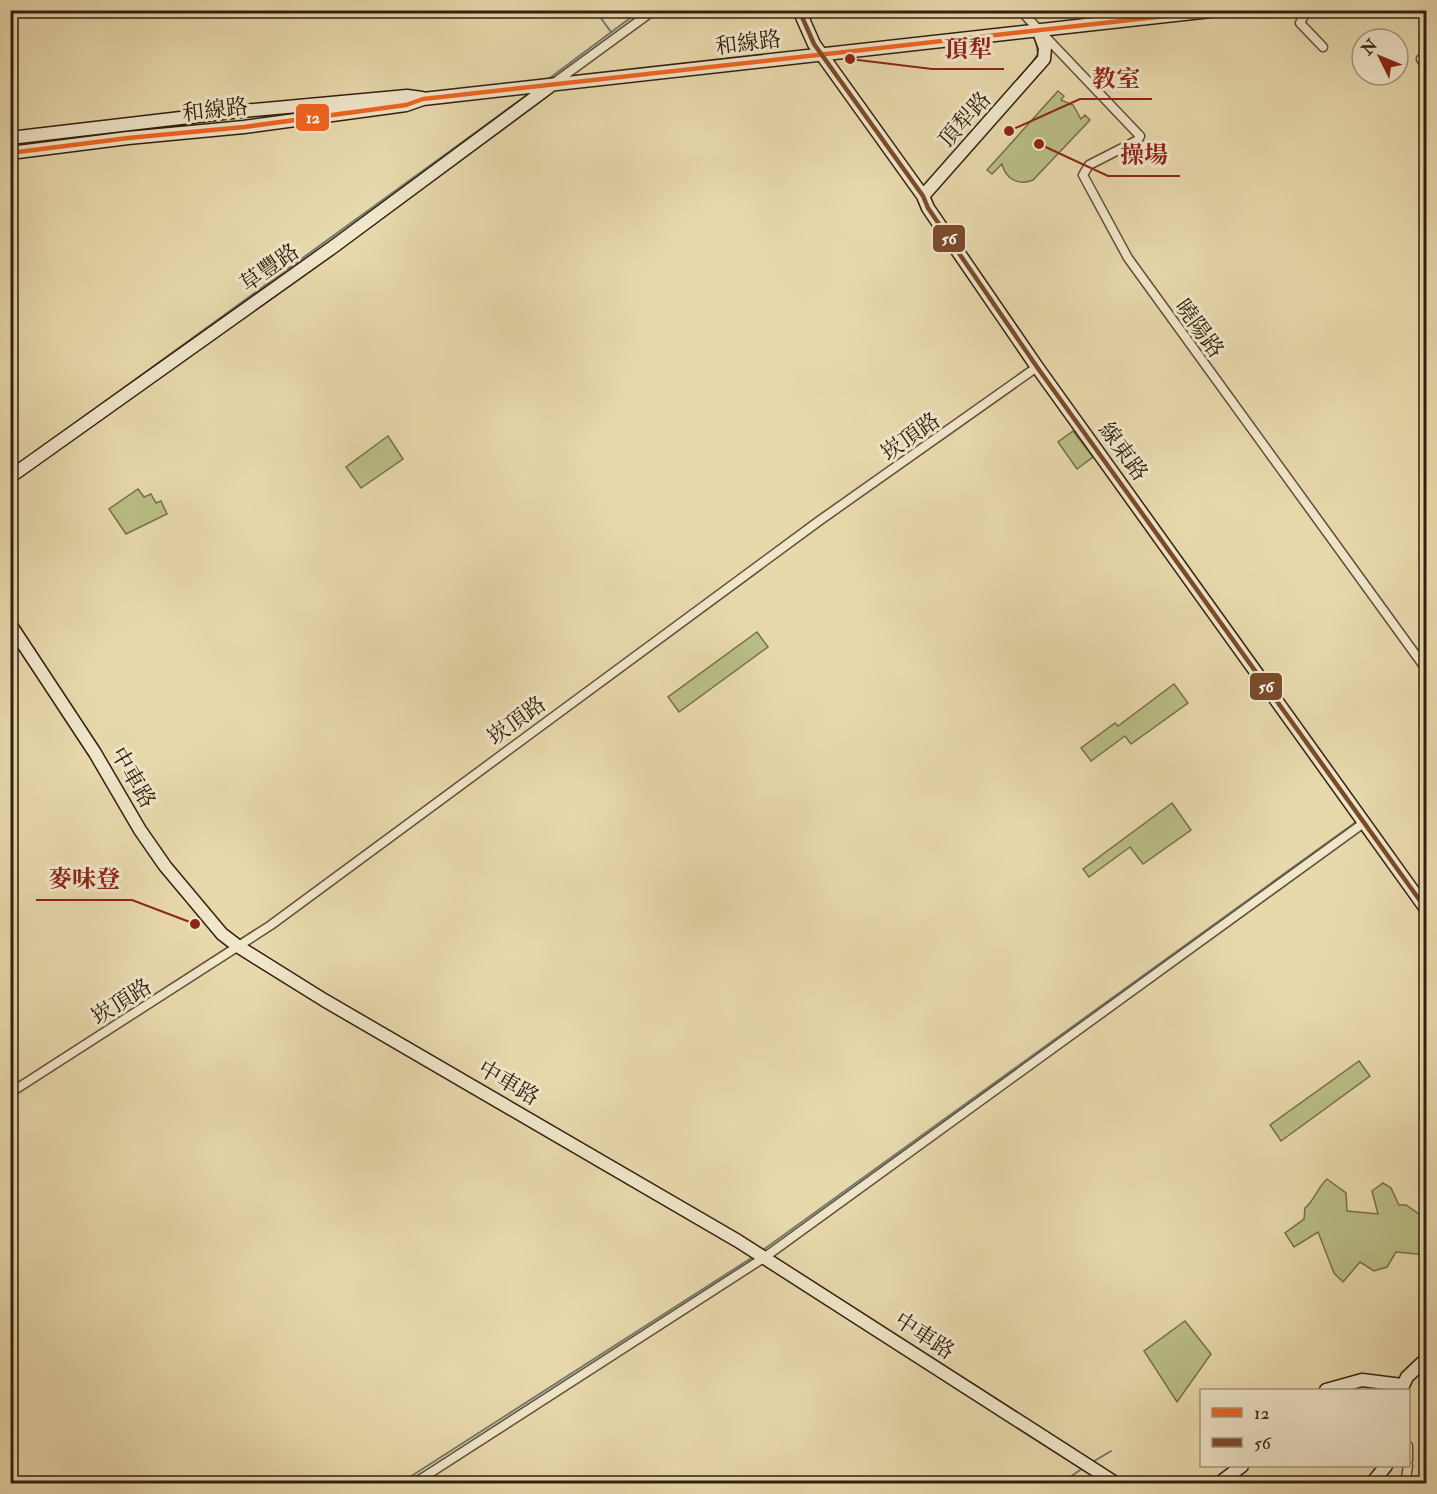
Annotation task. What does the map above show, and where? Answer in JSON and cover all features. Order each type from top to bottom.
[{"type":"street","points":[[549,86],[654,10]]},
{"type":"street","name":"線東路","points":[[799,10],[814,44],[923,196],[928,208],[1037,367],[1426,909]]},
{"type":"street","points":[[1020,10],[1040,32]]},
{"type":"street","name":"和線路","points":[[10,153],[128,138],[252,126],[406,105],[423,99],[992,34],[1040,32],[1220,10]]},
{"type":"street","points":[[1307,10],[1300,25],[1323,47]]},
{"type":"street","name":"頂犁路","points":[[923,196],[1044,59],[1045,48],[1040,32]]},
{"type":"street","name":"曉陽路","points":[[1040,32],[1140,136],[1138,140],[1089,165],[1083,175],[1128,258],[1426,669]]},
{"type":"street","points":[[1426,56],[1421,59],[1426,67]]},
{"type":"street","name":"草豐路","points":[[10,477],[333,247],[549,86]]},
{"type":"street","name":"和線路","points":[[10,138],[232,112],[407,96],[423,99]]},
{"type":"street","name":"崁頂路","points":[[10,1093],[239,947],[819,521],[1037,367]]},
{"type":"street","name":"中車路","points":[[10,624],[95,753],[152,848],[222,934],[239,947],[765,1257],[1117,1484]]},
{"type":"street","points":[[413,1484],[765,1257],[1365,822]]},
{"type":"street","points":[[1330,1389],[1362,1380],[1401,1388],[1426,1359]]},
{"type":"street","points":[[1218,1484],[1241,1467]]},
{"type":"street","points":[[1371,1484],[1385,1467]]},
{"type":"street","points":[[1405,1484],[1408,1467]]},
{"type":"green space","points":[[1058,91],[1064,96],[1061,100],[1073,105],[1081,119],[1085,115],[1090,120],[1033,180],[1018,182],[1013,180],[1006,174],[1002,164],[992,174],[987,170]]},
{"type":"green space","points":[[1073,431],[1093,457],[1077,469],[1058,442]]},
{"type":"green space","points":[[388,436],[403,459],[361,488],[346,467]]},
{"type":"green space","points":[[138,489],[144,497],[151,494],[156,503],[161,501],[167,514],[126,534],[109,509]]},
{"type":"green space","points":[[757,632],[768,647],[679,712],[668,697]]},
{"type":"green space","points":[[1174,684],[1188,703],[1131,744],[1125,736],[1091,761],[1081,748],[1115,723],[1118,726]]},
{"type":"green space","points":[[1172,803],[1191,830],[1143,864],[1130,847],[1089,877],[1083,869]]},
{"type":"green space","points":[[1359,1061],[1370,1076],[1281,1141],[1270,1125]]},
{"type":"green space","points":[[1327,1179],[1346,1193],[1347,1211],[1378,1214],[1372,1191],[1383,1183],[1391,1188],[1399,1205],[1406,1205],[1426,1219],[1426,1255],[1396,1252],[1387,1267],[1374,1271],[1360,1262],[1343,1282],[1334,1273],[1318,1232],[1294,1247],[1285,1233],[1304,1219],[1305,1208]]},
{"type":"green space","points":[[1185,1321],[1211,1354],[1177,1402],[1144,1351]]},
{"type":"waterway","points":[[595,10],[611,32]]},
{"type":"waterway","points":[[547,80],[641,10]]},
{"type":"waterway","points":[[1020,15],[1029,27]]},
{"type":"waterway","points":[[1029,67],[1038,54],[1036,40]]},
{"type":"waterway","points":[[30,456],[530,93]]},
{"type":"waterway","points":[[763,1250],[1356,822]]},
{"type":"waterway","points":[[399,1484],[753,1257]]},
{"type":"waterway","points":[[1091,1463],[1111,1451]]},
{"type":"waterway","points":[[1060,1484],[1083,1468]]},
{"type":"transit line","name":"56","points":[[799,10],[814,44],[923,196],[928,208],[1037,367],[1426,909]]},
{"type":"transit line","name":"12","points":[[10,153],[128,138],[244,127],[406,105],[423,99],[1220,10]]},
{"type":"place","name":"頂犁","points":[[850,59]]},
{"type":"place","name":"教室","points":[[1009,131]]},
{"type":"place","name":"操場","points":[[1039,144]]},
{"type":"place","name":"麥味登","points":[[195,924]]}]
